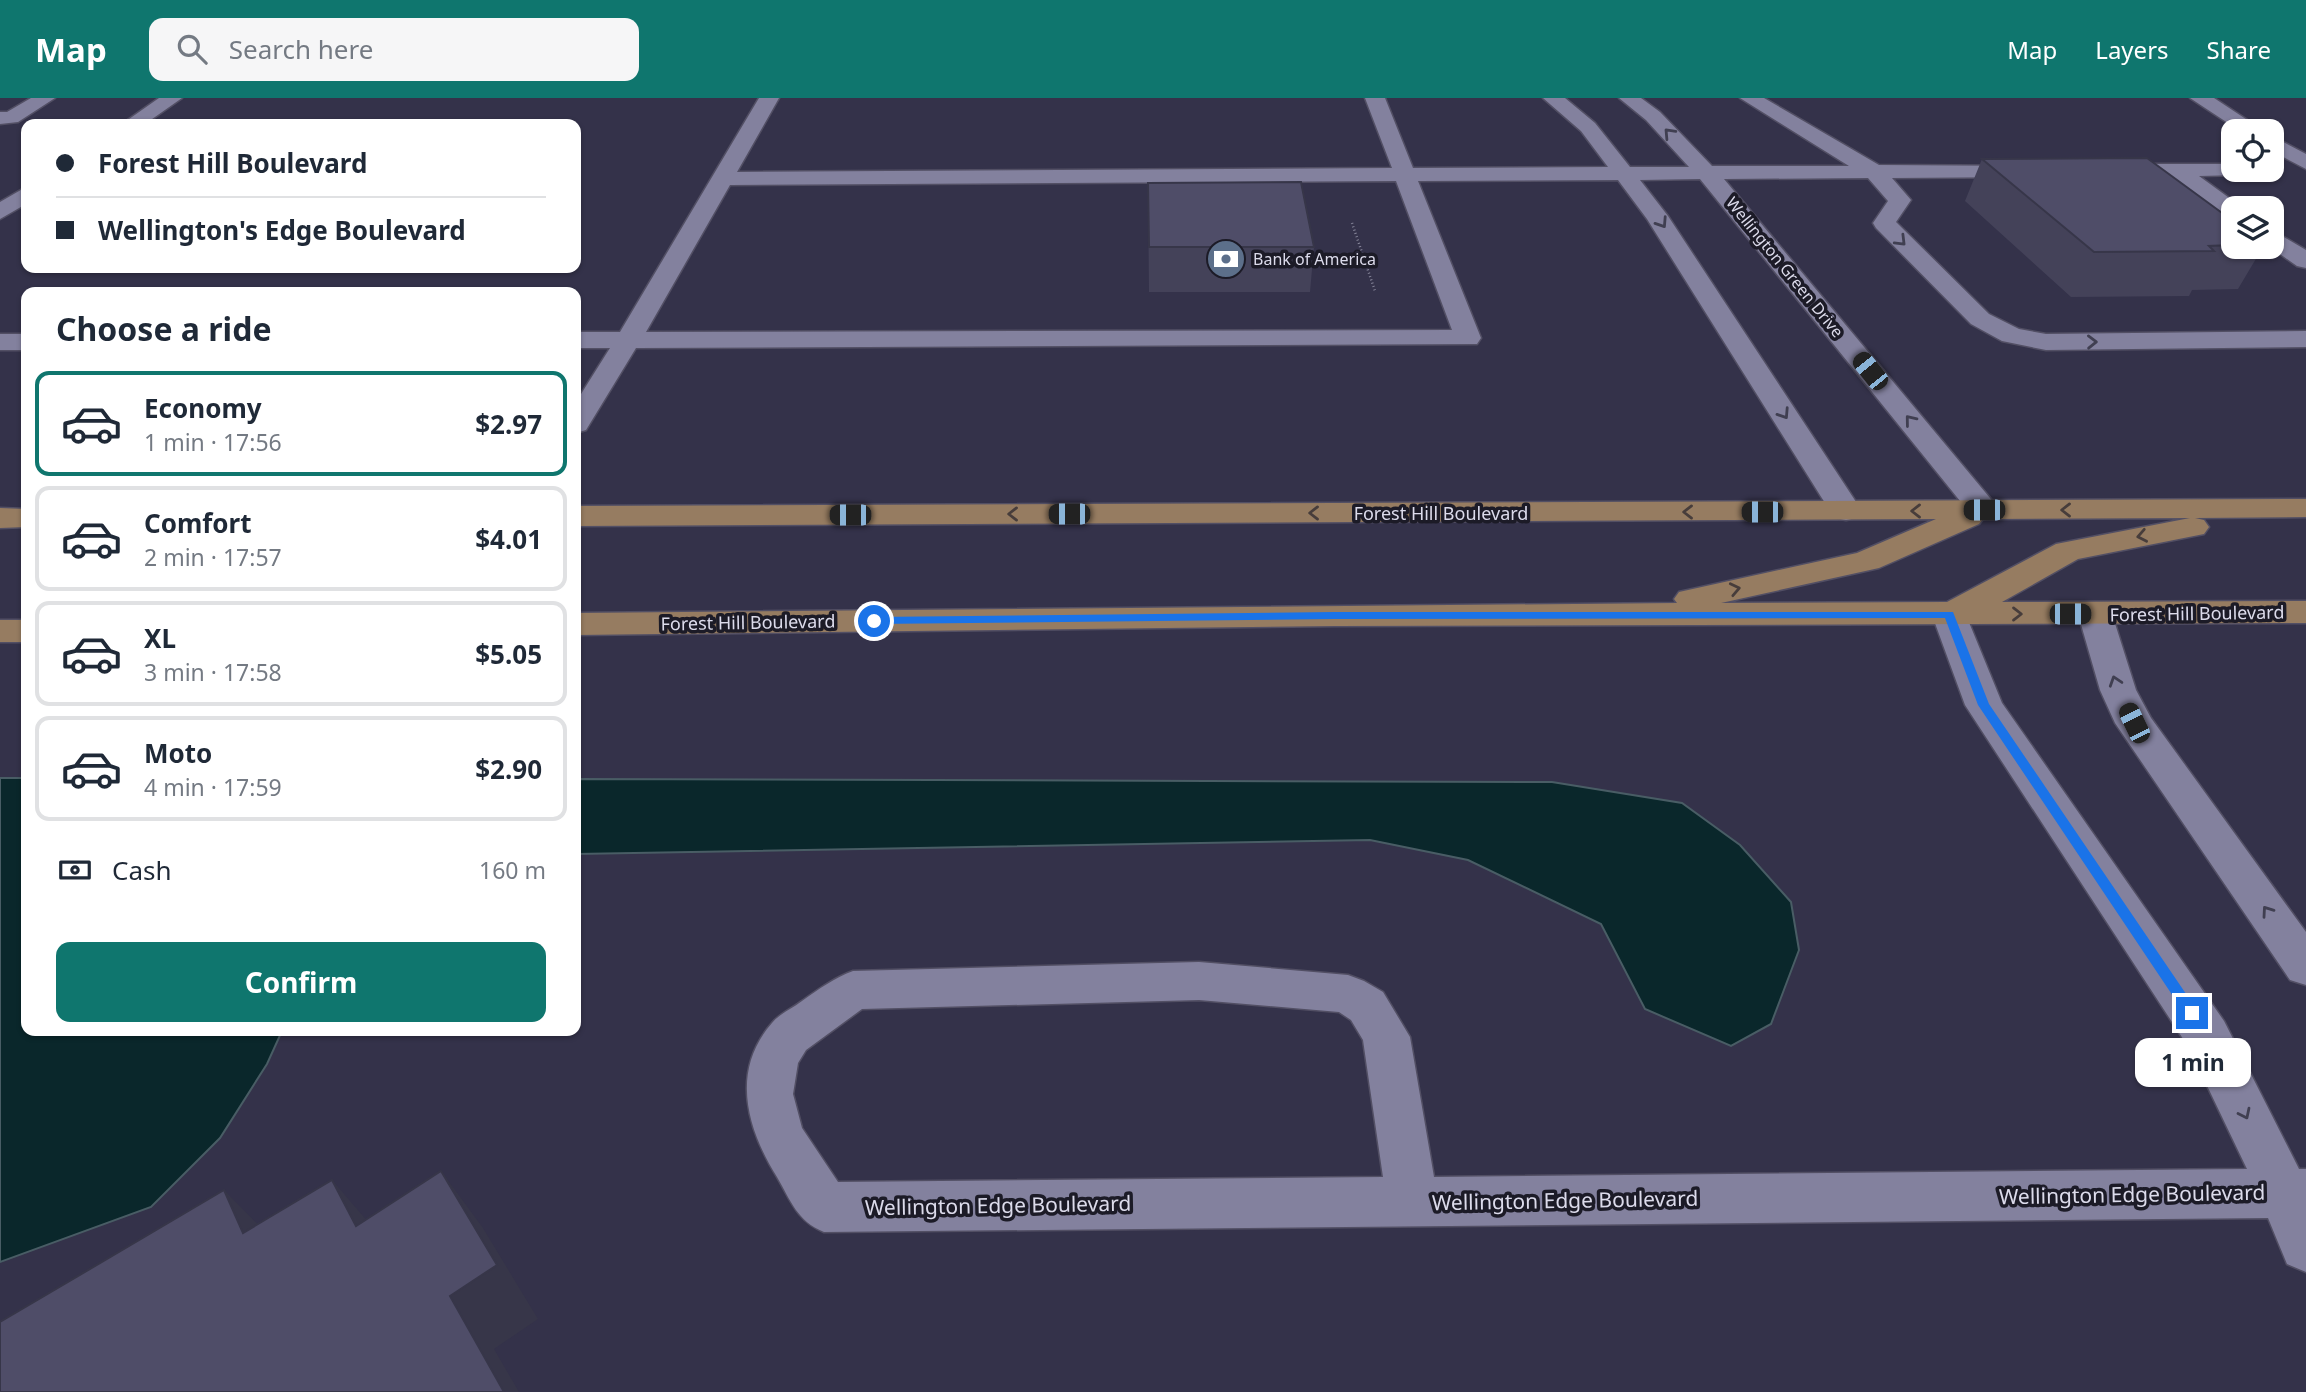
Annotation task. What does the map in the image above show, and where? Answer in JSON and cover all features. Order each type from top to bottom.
[{"type":"main road","points":[[1621,614],[1867,561],[1984,510]]},
{"type":"main road","name":"Forest Hill Boulevard","points":[[581,516],[2306,510]]},
{"type":"main road","points":[[1949,615],[2012,584],[2068,551],[2184,528],[2306,510]]},
{"type":"main road","points":[[0,518],[21,518]]},
{"type":"main road","name":"Forest Hill Boulevard","points":[[581,624],[1621,614],[2306,612]]},
{"type":"main road","points":[[0,631],[21,631]]},
{"type":"street","points":[[0,118],[12,118],[45,98]]},
{"type":"street","points":[[140,119],[172,98]]},
{"type":"street","points":[[581,416],[725,179],[769,98]]},
{"type":"street","points":[[581,340],[1468,338],[1375,98]]},
{"type":"street","points":[[1553,98],[1588,127],[1657,216],[1846,511]]},
{"type":"street","name":"Wellington Green Drive","points":[[1629,98],[1653,116],[1705,172],[1984,510]]},
{"type":"street","points":[[1750,98],[1873,171],[1900,200],[1884,223],[1980,319],[2011,335],[2046,342],[2306,339]]},
{"type":"street","points":[[2200,98],[2234,119]]},
{"type":"street","points":[[2284,149],[2306,163]]},
{"type":"street","points":[[2284,169],[2306,169]]},
{"type":"street","points":[[2091,170],[2221,170]]},
{"type":"street","points":[[2175,170],[2221,203]]},
{"type":"street","points":[[725,179],[2049,171]]},
{"type":"street","points":[[0,182],[21,182]]},
{"type":"street","points":[[0,212],[21,197]]},
{"type":"street","points":[[2284,245],[2306,261]]},
{"type":"street","points":[[0,342],[21,342]]},
{"type":"street","points":[[2095,614],[2118,690],[2134,723],[2306,967]]},
{"type":"street","points":[[1949,615],[1984,705],[2207,1035],[2295,1193],[2306,1246]]},
{"type":"street","name":"Wellington Edge Boulevard","points":[[1412,1202],[1386,1037],[1367,1006],[1348,994],[1199,981],[853,990],[789,1036],[775,1059],[769,1094],[779,1136],[824,1207],[1412,1202],[2295,1193]]},
{"type":"path","points":[[1349,214],[1377,297]]},
{"type":"shaded area","points":[[0,778],[21,778],[21,1036],[280,1036],[267,1064],[220,1138],[151,1207],[0,1262]]},
{"type":"shaded area","points":[[581,779],[1552,782],[1682,803],[1740,845],[1791,902],[1799,950],[1771,1024],[1731,1046],[1645,1009],[1601,924],[1468,860],[1370,840],[581,854]]},
{"type":"building","points":[[2147,158],[2221,212],[2221,246],[2209,246],[2214,251],[2094,252],[1982,159]]},
{"type":"building","points":[[1301,182],[1314,247],[1149,247],[1148,183]]},
{"type":"building","points":[[441,1171],[497,1265],[450,1296],[504,1392],[0,1392],[0,1322],[224,1190],[243,1233],[332,1180],[356,1226]]},
{"type":"place","name":"Bank of America","points":[[1226,259]]},
{"type":"route","points":[[874,621],[1335,615],[1949,615],[1984,705],[2192,1013]]}]
